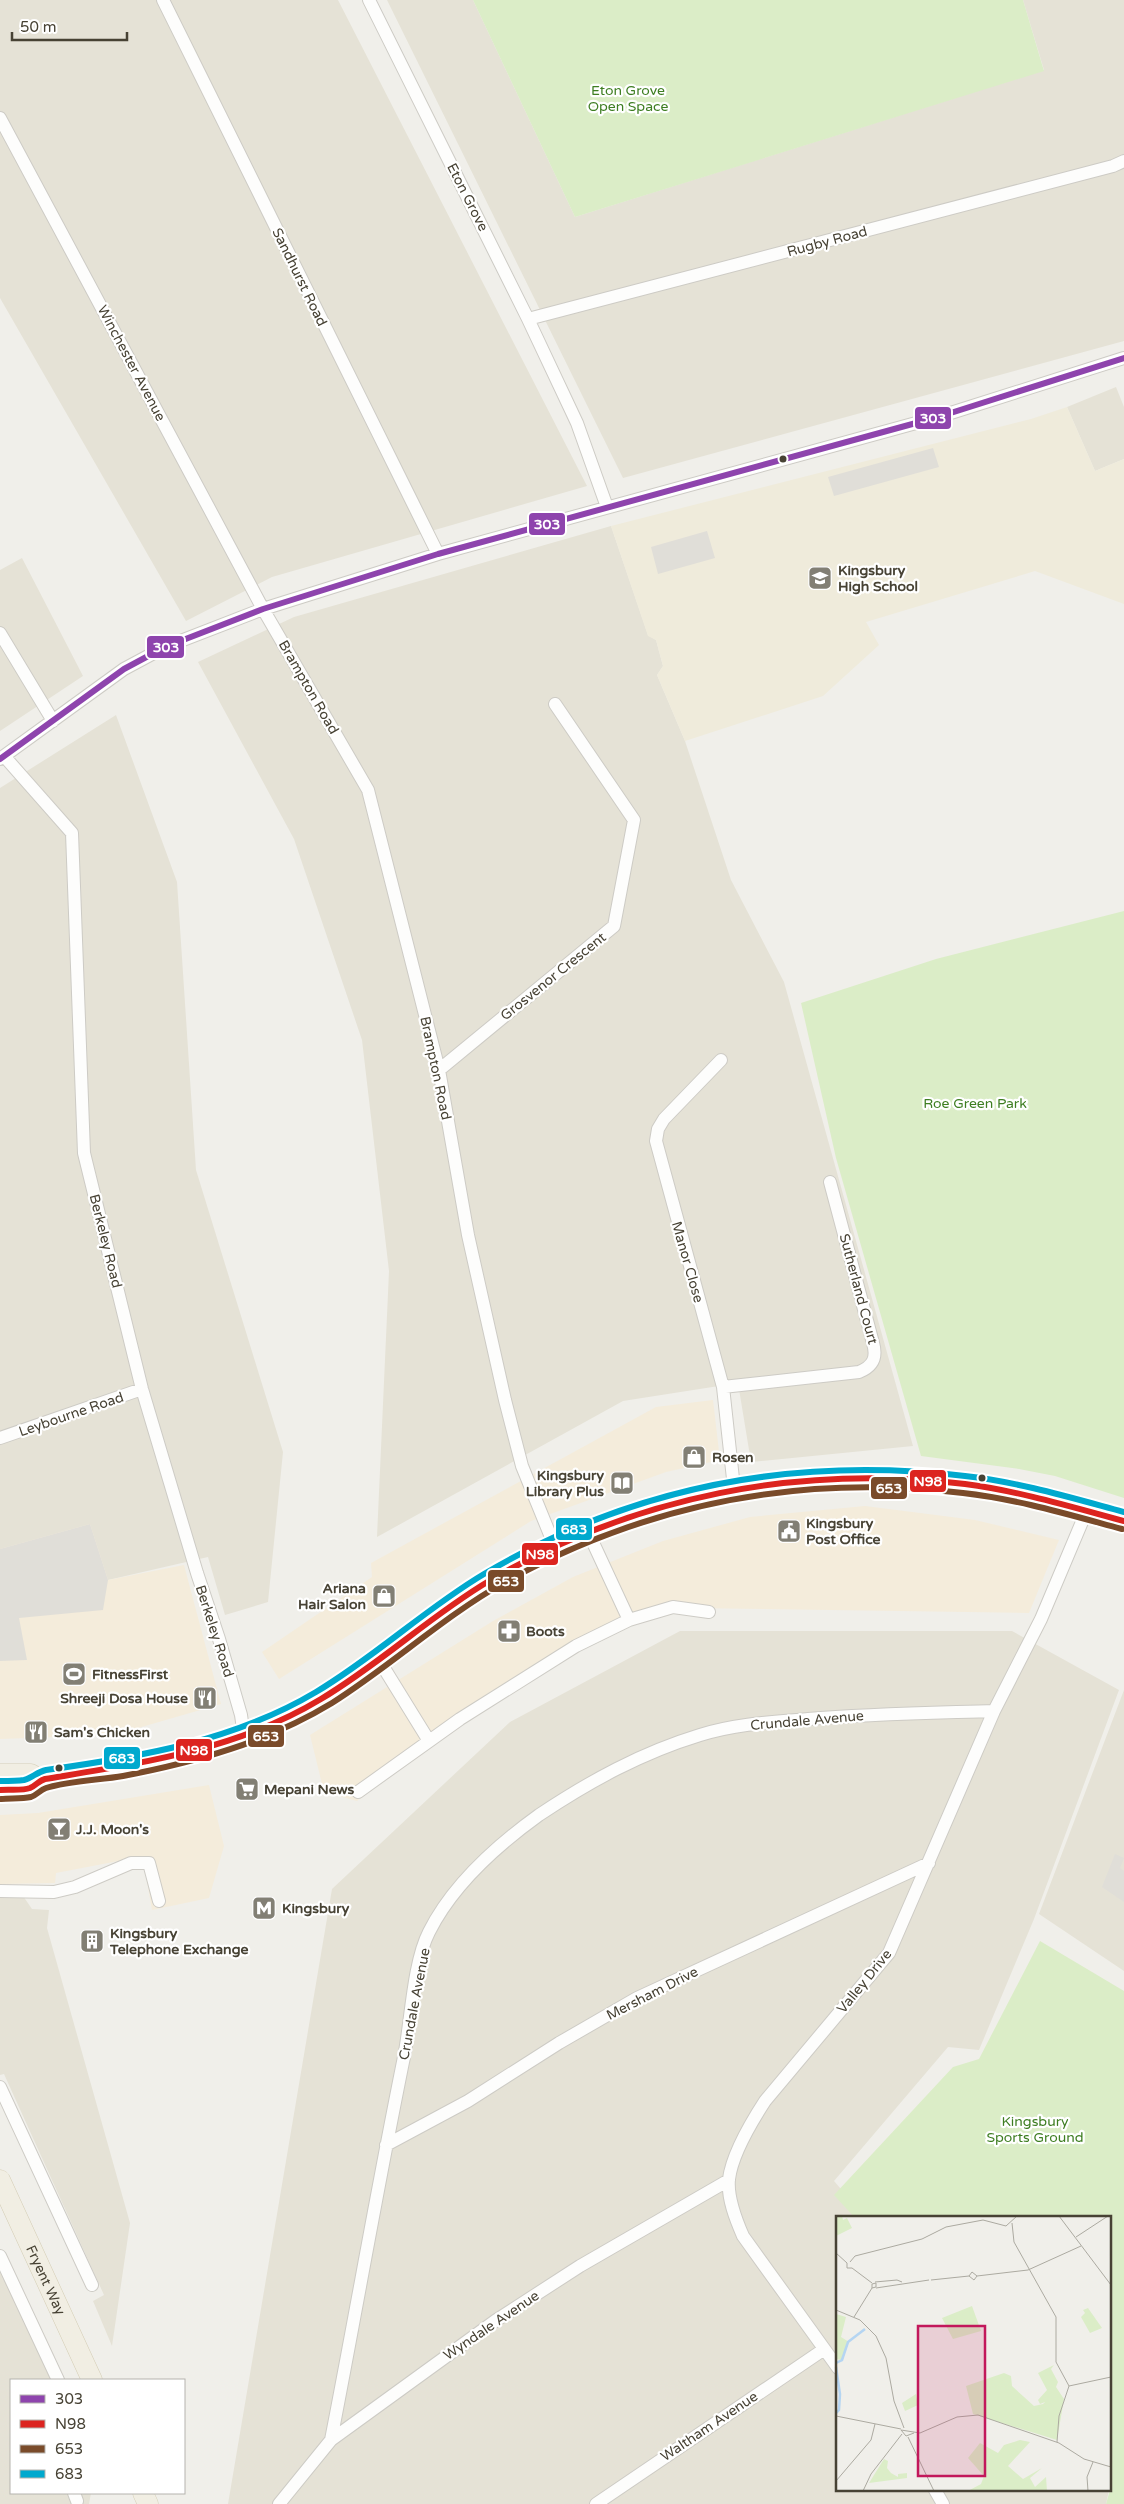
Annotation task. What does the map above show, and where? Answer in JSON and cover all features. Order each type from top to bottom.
[{"type":"main road","points":[[0,1790],[30,1788],[40,1780],[129,1765],[244,1736],[317,1702],[379,1660],[414,1631],[514,1567],[555,1547],[647,1510],[734,1488],[824,1476],[879,1476],[945,1480],[1001,1488],[1124,1521]]},
{"type":"main road","points":[[0,1774],[31,1774],[40,1780]]},
{"type":"main road","name":"Fryent Way","points":[[0,2180],[92,2379]]},
{"type":"street","name":"Sandhurst Road","points":[[163,0],[438,554]]},
{"type":"street","name":"Eton Grove","points":[[369,0],[528,319],[577,423],[607,507]]},
{"type":"street","name":"Winchester Avenue","points":[[0,118],[263,608]]},
{"type":"street","name":"Rugby Road","points":[[528,319],[1113,166],[1124,160]]},
{"type":"street","points":[[2,757],[124,669],[165,647],[263,608],[438,554],[938,417],[1124,358]]},
{"type":"street","name":"Brampton Road","points":[[263,608],[368,790],[439,1070],[468,1235],[505,1400],[522,1466],[555,1547]]},
{"type":"street","points":[[0,633],[53,721]]},
{"type":"street","name":"Grosvenor Crescent","points":[[439,1070],[614,926],[634,820],[555,704]]},
{"type":"street","name":"Berkeley Road","points":[[2,757],[72,833],[83,1147],[142,1389],[197,1573],[219,1639],[241,1715],[244,1736]]},
{"type":"street","name":"Manor Close","points":[[721,1060],[664,1119],[658,1129],[656,1141],[723,1387],[734,1488]]},
{"type":"street","name":"Sutherland Court","points":[[723,1387],[859,1372],[870,1366],[874,1360],[876,1352],[830,1182]]},
{"type":"street","name":"Leybourne Road","points":[[0,1438],[142,1389]]},
{"type":"street","name":"Valley Drive","points":[[836,2366],[743,2236],[734,2216],[729,2180],[748,2126],[765,2101],[890,1953],[994,1711],[1041,1619],[1087,1510]]},
{"type":"street","points":[[589,1534],[629,1620]]},
{"type":"street","points":[[358,1792],[429,1741],[576,1646],[629,1620],[673,1607],[709,1612]]},
{"type":"street","points":[[379,1660],[429,1741]]},
{"type":"street","name":"Crundale Avenue","points":[[331,2440],[417,1973],[427,1935],[452,1894],[486,1858],[525,1825],[582,1786],[634,1760],[700,1735],[776,1721],[850,1716],[994,1711]]},
{"type":"street","points":[[0,1891],[37,1890],[54,1892],[75,1887],[130,1863],[149,1863],[159,1901]]},
{"type":"street","name":"Mersham Drive","points":[[386,2145],[468,2101],[559,2043],[638,1998],[929,1863]]},
{"type":"street","points":[[0,2087],[92,2285]]},
{"type":"street","name":"Wyndale Avenue","points":[[279,2504],[331,2440],[495,2320],[580,2266],[729,2180]]},
{"type":"street","points":[[0,2256],[58,2379]]},
{"type":"street","name":"Waltham Avenue","points":[[596,2504],[823,2350]]},
{"type":"street","points":[[936,2492],[943,2504]]},
{"type":"shaded area","points":[[0,0],[338,0],[587,486],[272,577],[186,621],[0,298]]},
{"type":"shaded area","points":[[387,0],[473,0],[575,217],[1044,70],[1023,0],[1124,0],[1124,341],[623,478]]},
{"type":"shaded area","points":[[1116,387],[1124,407],[1124,459],[1095,471],[1067,407]]},
{"type":"shaded area","name":"Kingsbury High School","points":[[1067,407],[1095,471],[1124,459],[1124,604],[1035,571],[866,622],[879,645],[823,696],[685,741],[657,675],[663,666],[656,640],[648,636],[611,526],[1031,419]]},
{"type":"shaded area","points":[[933,448],[939,467],[834,496],[828,477]]},
{"type":"shaded area","points":[[611,526],[648,635],[656,640],[663,666],[657,675],[685,741],[731,880],[784,982],[913,1446],[751,1462],[738,1383],[623,1401],[377,1537],[389,1271],[362,1040],[294,839],[198,662],[294,617]]},
{"type":"shaded area","points":[[707,531],[715,558],[658,574],[651,547]]},
{"type":"shaded area","points":[[22,558],[83,676],[0,731],[0,570]]},
{"type":"shaded area","points":[[116,715],[177,882],[196,1170],[283,1452],[268,1602],[225,1615],[208,1557],[108,1580],[0,1549],[0,788]]},
{"type":"shaded area","points":[[713,1400],[720,1460],[666,1472],[531,1521],[279,1679],[262,1652],[372,1577],[371,1563],[656,1407]]},
{"type":"shaded area","points":[[865,1506],[975,1520],[1059,1540],[1029,1613],[688,1608],[622,1625],[516,1678],[357,1801],[324,1792],[310,1735],[493,1621],[573,1577],[663,1541],[750,1517]]},
{"type":"shaded area","points":[[90,1524],[108,1580],[184,1565],[221,1704],[114,1735],[0,1739],[0,1549]]},
{"type":"shaded area","points":[[90,1524],[108,1580],[103,1610],[19,1618],[27,1660],[0,1661],[0,1549]]},
{"type":"shaded area","points":[[680,1631],[1012,1631],[1119,1690],[1034,1919],[979,2050],[948,2047],[834,2181],[864,2216],[836,2216],[836,2492],[1109,2492],[1106,2504],[228,2504],[332,1889],[510,1722]]},
{"type":"shaded area","points":[[1124,1690],[1124,1971],[1039,1914]]},
{"type":"shaded area","points":[[209,1785],[224,1846],[209,1898],[152,1910],[144,1864],[129,1859],[56,1873],[55,1883],[0,1884],[0,1815],[38,1813]]},
{"type":"shaded area","points":[[1115,1854],[1124,1858],[1120,1868],[1124,1871],[1124,1902],[1102,1887]]},
{"type":"shaded area","points":[[21,1893],[32,1909],[49,1910],[47,1928],[130,2223],[112,2346],[93,2301],[104,2295],[4,2074],[0,2075],[0,1894]]},
{"type":"shaded area","points":[[0,2267],[51,2379],[10,2379],[10,2494],[91,2494],[89,2504],[0,2504]]},
{"type":"green space","name":"Eton Grove Open Space","points":[[473,0],[1023,0],[1044,71],[575,217]]},
{"type":"green space","name":"Roe Green Park","points":[[1124,911],[1124,1498],[1055,1476],[1019,1469],[921,1456],[836,1158],[801,1003],[936,959]]},
{"type":"green space","name":"Kingsbury Sports Ground","points":[[1040,1941],[1124,1991],[1124,2504],[1106,2504],[1109,2492],[1112,2492],[1112,2216],[853,2216],[834,2195],[953,2067],[979,2059]]},
{"type":"transit line","name":"303","points":[[0,759],[124,669],[165,647],[263,609],[438,554],[938,417],[1124,358]]},
{"type":"transit line","name":"683","points":[[0,1781],[24,1780],[46,1770],[151,1753],[219,1735],[252,1723],[285,1709],[316,1692],[359,1664],[420,1617],[462,1588],[540,1544],[598,1519],[657,1499],[716,1484],[777,1475],[839,1470],[901,1471],[965,1476],[1005,1482],[1124,1512]]},
{"type":"transit line","name":"N98","points":[[0,1790],[27,1789],[45,1779],[117,1767],[188,1752],[256,1731],[321,1699],[364,1671],[467,1595],[489,1581],[545,1552],[602,1527],[660,1508],[720,1493],[780,1483],[841,1479],[903,1479],[965,1484],[1005,1491],[1124,1521]]},
{"type":"transit line","name":"653","points":[[1,1799],[31,1797],[44,1789],[55,1786],[123,1776],[177,1764],[231,1749],[283,1729],[332,1703],[376,1673],[460,1610],[505,1582],[559,1555],[614,1532],[670,1514],[727,1501],[785,1492],[844,1488],[903,1488],[963,1493],[1003,1499],[1122,1529]]},
{"type":"place","name":"Kingsbury High School","points":[[820,578]]},
{"type":"place","name":"Rosen","points":[[694,1457]]},
{"type":"place","name":"Kingsbury Library Plus","points":[[622,1483]]},
{"type":"place","name":"Kingsbury Post Office","points":[[789,1531]]},
{"type":"place","name":"Ariana Hair Salon","points":[[384,1596]]},
{"type":"place","name":"Boots","points":[[509,1631]]},
{"type":"place","name":"FitnessFirst","points":[[74,1674]]},
{"type":"place","name":"Shreeji Dosa House","points":[[205,1698]]},
{"type":"place","name":"Sam's Chicken","points":[[36,1732]]},
{"type":"place","name":"Mepani News","points":[[247,1789]]},
{"type":"place","name":"J.J. Moon's","points":[[59,1829]]},
{"type":"place","name":"Kingsbury","points":[[264,1908]]},
{"type":"place","name":"Kingsbury Telephone Exchange","points":[[92,1941]]}]
